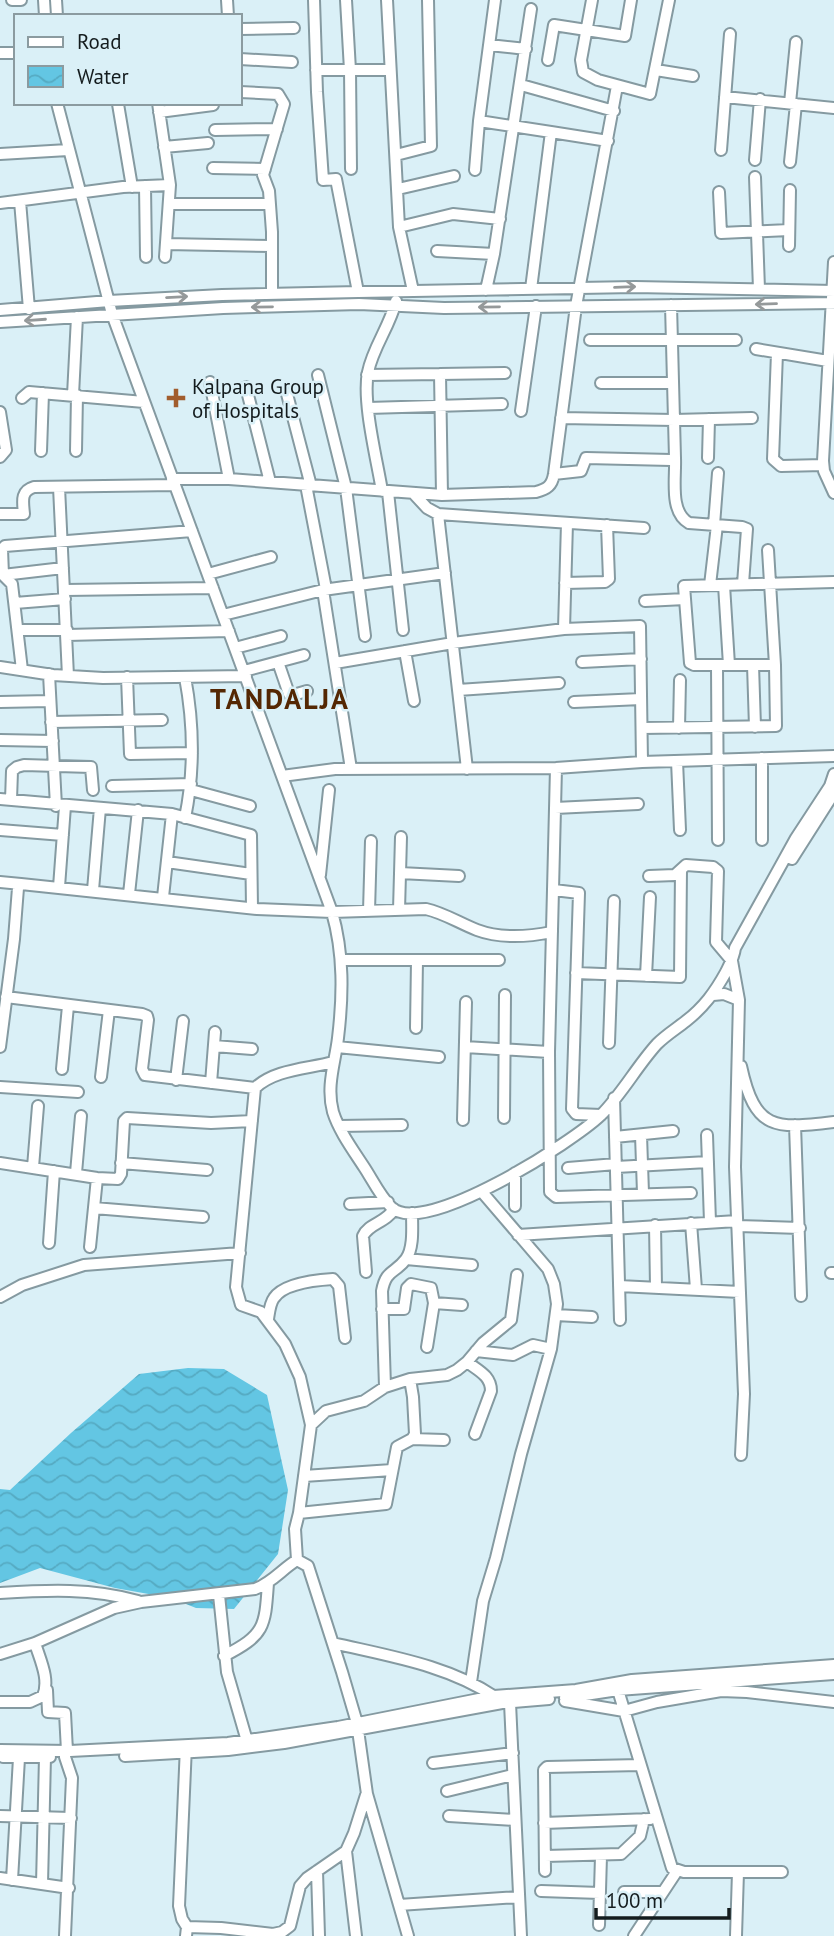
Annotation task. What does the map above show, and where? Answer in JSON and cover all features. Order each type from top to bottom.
[{"type":"street","points":[[12,0],[21,0]]},
{"type":"street","points":[[314,0],[323,180],[336,179],[358,292]]},
{"type":"street","points":[[346,0],[351,169]]},
{"type":"street","points":[[387,0],[399,227],[413,292]]},
{"type":"street","points":[[396,155],[431,146],[428,0]]},
{"type":"street","points":[[475,170],[495,0]]},
{"type":"street","points":[[592,0],[581,60],[583,72],[598,80],[650,94],[669,0]]},
{"type":"street","points":[[548,60],[554,25],[625,36],[631,0]]},
{"type":"street","points":[[486,290],[500,219],[531,9]]},
{"type":"street","points":[[242,29],[294,28]]},
{"type":"street","points":[[721,150],[730,34]]},
{"type":"street","points":[[790,162],[796,42]]},
{"type":"street","points":[[489,45],[526,49]]},
{"type":"street","points":[[242,59],[292,62]]},
{"type":"street","points":[[316,71],[390,69]]},
{"type":"street","points":[[656,70],[693,76]]},
{"type":"street","points":[[521,85],[614,111]]},
{"type":"street","points":[[0,514],[24,514],[23,499],[27,489],[229,479],[442,495],[546,490],[552,483],[554,474],[576,306],[617,86]]},
{"type":"street","points":[[242,92],[278,94],[284,104],[264,180],[269,191],[270,204],[272,294]]},
{"type":"street","points":[[725,97],[834,108]]},
{"type":"street","points":[[755,160],[760,99]]},
{"type":"street","points":[[59,105],[79,194],[112,314],[339,936],[341,1007],[330,1095],[333,1112],[339,1126],[391,1206]]},
{"type":"street","points":[[118,105],[132,187]]},
{"type":"street","points":[[165,257],[170,185],[158,108],[213,105]]},
{"type":"street","points":[[479,121],[608,141]]},
{"type":"street","points":[[215,130],[277,129]]},
{"type":"street","points":[[531,289],[551,132]]},
{"type":"street","points":[[164,147],[208,143]]},
{"type":"street","points":[[0,154],[68,150]]},
{"type":"street","points":[[213,168],[265,169]]},
{"type":"street","points":[[398,189],[454,176]]},
{"type":"street","points":[[755,177],[759,289]]},
{"type":"street","points":[[0,203],[170,185]]},
{"type":"street","points":[[145,186],[146,257]]},
{"type":"street","points":[[789,246],[790,190]]},
{"type":"street","points":[[719,192],[721,233],[789,230]]},
{"type":"street","points":[[20,201],[29,309]]},
{"type":"street","points":[[169,204],[270,204]]},
{"type":"street","points":[[399,227],[453,214],[500,219]]},
{"type":"street","points":[[166,244],[272,246]]},
{"type":"street","points":[[437,251],[494,254]]},
{"type":"street","points":[[834,262],[828,361],[830,377],[823,464],[834,493]]},
{"type":"street","points":[[0,310],[109,301],[272,294],[635,287],[833,290]]},
{"type":"street","points":[[398,292],[374,350],[367,375],[368,408],[385,492],[403,630]]},
{"type":"street","points":[[0,322],[112,314],[334,305],[394,307],[833,303]]},
{"type":"street","points":[[671,305],[671,383],[678,514],[689,523],[747,529],[743,584]]},
{"type":"street","points":[[521,411],[536,306]]},
{"type":"street","points":[[76,451],[77,317]]},
{"type":"street","points":[[590,340],[736,340]]},
{"type":"street","points":[[757,349],[828,361]]},
{"type":"street","points":[[777,353],[772,459],[780,466],[823,464]]},
{"type":"street","points":[[367,375],[505,373]]},
{"type":"street","points":[[440,374],[442,495]]},
{"type":"street","points":[[318,375],[346,488],[365,636]]},
{"type":"street","points":[[210,382],[229,479]]},
{"type":"street","points":[[601,383],[671,383]]},
{"type":"street","points":[[246,387],[270,482]]},
{"type":"street","points":[[22,398],[29,392],[144,402]]},
{"type":"street","points":[[40,451],[43,393]]},
{"type":"street","points":[[287,394],[308,485],[351,769]]},
{"type":"street","points":[[368,408],[502,404]]},
{"type":"street","points":[[0,412],[6,450],[0,457]]},
{"type":"street","points":[[561,418],[752,418]]},
{"type":"street","points":[[708,458],[709,419]]},
{"type":"street","points":[[554,474],[581,471],[586,458],[675,458]]},
{"type":"street","points":[[710,585],[718,473]]},
{"type":"street","points":[[59,487],[68,676]]},
{"type":"street","points":[[414,494],[427,508],[438,514],[644,528]]},
{"type":"street","points":[[438,514],[467,769]]},
{"type":"street","points":[[564,629],[567,523]]},
{"type":"street","points":[[565,583],[606,582],[609,579],[607,525]]},
{"type":"street","points":[[22,670],[12,584],[3,575],[2,549],[5,546],[192,531]]},
{"type":"street","points":[[642,728],[776,726],[768,550]]},
{"type":"street","points":[[208,574],[271,557]]},
{"type":"street","points":[[3,575],[63,568]]},
{"type":"street","points":[[223,615],[325,590],[445,573]]},
{"type":"street","points":[[775,664],[690,663],[684,586],[834,582]]},
{"type":"street","points":[[724,585],[729,665]]},
{"type":"street","points":[[15,603],[65,595],[213,588]]},
{"type":"street","points":[[645,601],[685,599]]},
{"type":"street","points":[[335,663],[453,643],[564,629],[640,625],[642,762]]},
{"type":"street","points":[[19,630],[67,633],[229,631]]},
{"type":"street","points":[[235,648],[281,636]]},
{"type":"street","points":[[405,651],[414,701]]},
{"type":"street","points":[[0,667],[68,676],[185,677],[245,674],[304,655]]},
{"type":"street","points":[[582,662],[641,659]]},
{"type":"street","points":[[278,662],[289,694],[307,691]]},
{"type":"street","points":[[717,665],[718,839]]},
{"type":"street","points":[[753,665],[755,727]]},
{"type":"street","points":[[49,674],[54,765],[63,835],[59,887]]},
{"type":"street","points":[[127,677],[130,754],[192,753]]},
{"type":"street","points":[[185,677],[192,715],[191,787],[186,818]]},
{"type":"street","points":[[679,727],[680,680]]},
{"type":"street","points":[[458,690],[559,683]]},
{"type":"street","points":[[573,702],[642,699]]},
{"type":"street","points":[[0,702],[50,701]]},
{"type":"street","points":[[51,722],[162,720]]},
{"type":"street","points":[[0,740],[52,741]]},
{"type":"street","points":[[282,776],[335,769],[556,768],[642,762],[834,756]]},
{"type":"street","points":[[762,758],[762,840]]},
{"type":"street","points":[[677,761],[680,830]]},
{"type":"street","points":[[93,790],[91,767],[17,766],[12,771],[5,800],[172,814],[251,835],[252,908]]},
{"type":"street","points":[[556,768],[549,1052],[552,1196],[691,1193]]},
{"type":"street","points":[[741,1455],[744,1394],[735,1118],[739,1000],[734,948],[796,838],[830,786],[834,774]]},
{"type":"street","points":[[112,786],[191,787],[250,806]]},
{"type":"street","points":[[319,878],[329,790]]},
{"type":"street","points":[[350,1203],[391,1206],[412,1213],[447,1205],[482,1192],[515,1173],[550,1152],[601,1115],[656,1046],[713,995],[834,793]]},
{"type":"street","points":[[555,808],[638,804]]},
{"type":"street","points":[[93,890],[100,808]]},
{"type":"street","points":[[130,894],[138,810]]},
{"type":"street","points":[[163,897],[172,814]]},
{"type":"street","points":[[0,830],[63,835]]},
{"type":"street","points":[[399,910],[401,837]]},
{"type":"street","points":[[369,911],[372,841]]},
{"type":"street","points":[[167,862],[251,874]]},
{"type":"street","points":[[649,876],[675,875],[685,865],[713,867],[718,871],[716,942],[733,958]]},
{"type":"street","points":[[576,973],[680,977],[681,870]]},
{"type":"street","points":[[400,873],[459,876]]},
{"type":"street","points":[[0,882],[252,908],[332,912],[426,909],[440,912],[479,931],[508,937],[552,932]]},
{"type":"street","points":[[0,1047],[18,888],[21,884]]},
{"type":"street","points":[[554,890],[579,893],[572,1109],[576,1114],[601,1115]]},
{"type":"street","points":[[646,976],[650,897]]},
{"type":"street","points":[[609,1043],[614,901]]},
{"type":"street","points":[[0,937],[14,939]]},
{"type":"street","points":[[341,960],[499,960]]},
{"type":"street","points":[[416,1028],[417,960]]},
{"type":"street","points":[[713,995],[724,994],[739,1000]]},
{"type":"street","points":[[504,1118],[505,995]]},
{"type":"street","points":[[6,997],[142,1014],[147,1016],[142,1072],[148,1077],[255,1088]]},
{"type":"street","points":[[463,1120],[466,1002]]},
{"type":"street","points":[[62,1069],[68,1006]]},
{"type":"street","points":[[101,1077],[109,1010]]},
{"type":"street","points":[[176,1080],[183,1021]]},
{"type":"street","points":[[211,1083],[215,1032]]},
{"type":"street","points":[[214,1046],[252,1049]]},
{"type":"street","points":[[337,1047],[439,1056]]},
{"type":"street","points":[[465,1047],[549,1052]]},
{"type":"street","points":[[739,1055],[747,1088],[759,1114],[770,1123],[785,1126],[834,1122]]},
{"type":"street","points":[[297,1560],[295,1529],[311,1425],[300,1377],[285,1343],[264,1316],[241,1305],[236,1287],[255,1088],[262,1081],[274,1076],[333,1062]]},
{"type":"street","points":[[0,1087],[78,1092]]},
{"type":"street","points":[[614,1098],[620,1320]]},
{"type":"street","points":[[33,1167],[38,1106]]},
{"type":"street","points":[[76,1173],[81,1116]]},
{"type":"street","points":[[0,1163],[118,1179],[124,1121],[127,1118],[211,1123],[252,1121]]},
{"type":"street","points":[[339,1126],[402,1125]]},
{"type":"street","points":[[795,1125],[801,1296]]},
{"type":"street","points":[[615,1137],[673,1132]]},
{"type":"street","points":[[641,1135],[643,1193]]},
{"type":"street","points":[[708,1135],[710,1222]]},
{"type":"street","points":[[568,1168],[708,1162]]},
{"type":"street","points":[[121,1163],[207,1171]]},
{"type":"street","points":[[49,1243],[54,1171]]},
{"type":"street","points":[[515,1173],[515,1206]]},
{"type":"street","points":[[90,1247],[97,1178]]},
{"type":"street","points":[[471,1682],[483,1601],[551,1349],[557,1304],[548,1269],[482,1192]]},
{"type":"street","points":[[366,1272],[363,1236],[365,1231],[384,1222],[391,1206]]},
{"type":"street","points":[[94,1208],[203,1217]]},
{"type":"street","points":[[386,1387],[384,1278],[407,1259],[412,1213]]},
{"type":"street","points":[[518,1235],[710,1222],[800,1228]]},
{"type":"street","points":[[691,1223],[696,1289]]},
{"type":"street","points":[[655,1225],[656,1287]]},
{"type":"street","points":[[0,1297],[22,1285],[84,1265],[240,1253]]},
{"type":"street","points":[[407,1259],[472,1265]]},
{"type":"street","points":[[311,1425],[326,1411],[364,1401],[386,1387],[410,1379],[447,1375],[467,1362],[511,1320],[517,1275]]},
{"type":"street","points":[[264,1316],[273,1298],[290,1287],[333,1279],[339,1286],[345,1338]]},
{"type":"street","points":[[383,1309],[404,1310],[407,1288],[411,1284],[430,1288],[434,1303],[427,1347]]},
{"type":"street","points":[[619,1286],[740,1292]]},
{"type":"street","points":[[434,1303],[462,1306]]},
{"type":"street","points":[[556,1315],[592,1317]]},
{"type":"street","points":[[477,1351],[513,1355],[533,1345],[551,1349]]},
{"type":"street","points":[[467,1362],[491,1383],[491,1391],[475,1434]]},
{"type":"street","points":[[299,1514],[386,1504],[397,1447],[415,1434],[414,1397],[410,1379]]},
{"type":"street","points":[[412,1438],[444,1440]]},
{"type":"street","points":[[304,1476],[392,1470]]},
{"type":"street","points":[[0,1654],[35,1643],[114,1608],[141,1602],[255,1589],[268,1583],[297,1560]]},
{"type":"street","points":[[297,1560],[308,1566],[333,1643],[357,1727],[367,1794],[408,1936]]},
{"type":"street","points":[[225,1656],[249,1643],[257,1633],[266,1617],[268,1583]]},
{"type":"street","points":[[0,1593],[58,1589],[118,1596],[141,1602]]},
{"type":"street","points":[[219,1595],[225,1656],[247,1741]]},
{"type":"street","points":[[35,1643],[47,1688],[48,1712],[65,1713],[66,1754],[72,1778],[65,1936]]},
{"type":"street","points":[[333,1643],[418,1664],[471,1682],[502,1700],[556,1699],[618,1690],[834,1674]]},
{"type":"street","points":[[0,1757],[251,1748],[502,1700],[632,1680],[834,1665]]},
{"type":"street","points":[[0,1702],[30,1702],[43,1696],[47,1688]]},
{"type":"street","points":[[618,1690],[669,1863],[677,1871],[782,1872]]},
{"type":"street","points":[[556,1699],[624,1711],[657,1702],[721,1691],[834,1702]]},
{"type":"street","points":[[502,1700],[513,1753],[520,1936]]},
{"type":"street","points":[[186,1749],[357,1727]]},
{"type":"street","points":[[186,1749],[179,1906],[187,1931],[282,1932],[290,1926],[300,1886],[307,1878],[346,1851]]},
{"type":"street","points":[[0,1750],[66,1754]]},
{"type":"street","points":[[433,1763],[513,1753]]},
{"type":"street","points":[[42,1884],[45,1757]]},
{"type":"street","points":[[12,1880],[19,1758]]},
{"type":"street","points":[[545,1871],[544,1770],[547,1767],[640,1765]]},
{"type":"street","points":[[447,1791],[513,1775]]},
{"type":"street","points":[[356,1936],[346,1851],[367,1794]]},
{"type":"street","points":[[0,1816],[71,1818]]},
{"type":"street","points":[[449,1816],[515,1820]]},
{"type":"street","points":[[544,1823],[656,1818]]},
{"type":"street","points":[[545,1856],[621,1854],[633,1845],[642,1831],[644,1819]]},
{"type":"street","points":[[598,1926],[601,1856]]},
{"type":"street","points":[[317,1871],[319,1936]]},
{"type":"street","points":[[634,1936],[677,1871]]},
{"type":"street","points":[[736,1936],[738,1872]]},
{"type":"street","points":[[0,1878],[69,1888]]},
{"type":"street","points":[[541,1891],[600,1893]]},
{"type":"street","points":[[624,1892],[663,1892]]},
{"type":"street","points":[[399,1905],[519,1897]]},
{"type":"water","points":[[188,1368],[224,1369],[267,1395],[288,1490],[278,1554],[234,1609],[196,1608],[171,1598],[115,1588],[40,1568],[0,1583],[0,1489],[10,1490],[139,1374]]},
{"type":"place","name":"Kalpana Group of Hospitals","points":[[176,398]]},
{"type":"district","name":"TANDALJA","points":[[280,698]]}]
